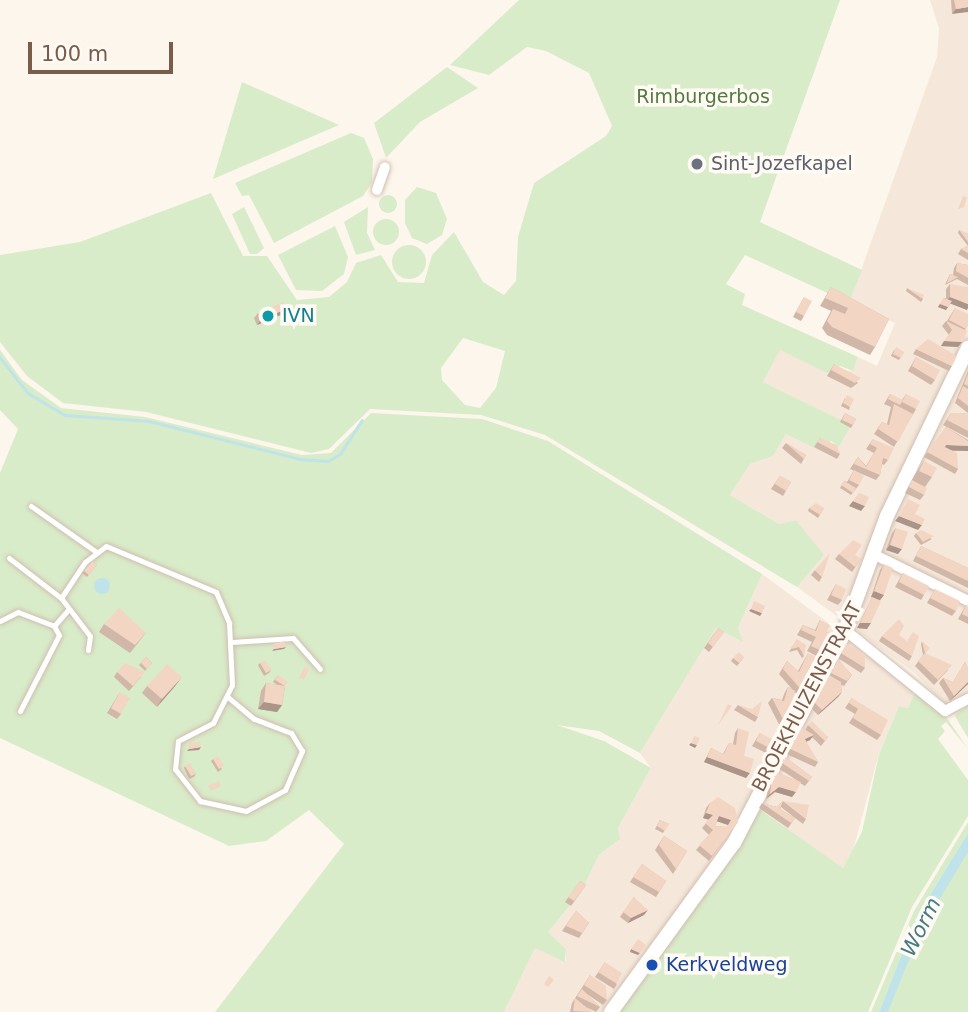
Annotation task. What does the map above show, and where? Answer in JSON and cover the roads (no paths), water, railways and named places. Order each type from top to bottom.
[{"type":"street","points":[[377,190],[385,167]]},
{"type":"street","name":"BROEKHUIZENSTRAAT","points":[[611,1012],[728,852],[845,629],[875,555],[887,516],[968,348]]},
{"type":"street","points":[[875,555],[968,601]]},
{"type":"street","points":[[845,629],[945,711],[968,699]]},
{"type":"lane","points":[[31,506],[95,551],[118,548],[216,592],[232,642],[228,697],[207,730],[178,741],[175,769],[200,802],[246,811],[285,790],[302,751],[291,733],[254,719],[228,697]]},
{"type":"lane","points":[[61,598],[95,551]]},
{"type":"lane","points":[[9,558],[61,598],[90,636],[88,650]]},
{"type":"lane","points":[[54,626],[68,610]]},
{"type":"lane","points":[[0,621],[18,612],[54,626],[59,635],[20,711]]},
{"type":"lane","points":[[232,642],[293,638],[320,669]]},
{"type":"water","points":[[102,578],[108,580],[108,592],[102,594],[96,592],[94,586],[96,580]]},
{"type":"water","name":"Worm","points":[[968,833],[968,852],[921,930],[888,1012],[879,1012],[917,916]]},
{"type":"waterway","points":[[0,357],[28,393],[65,415],[149,421],[300,459],[328,461],[340,454],[362,420]]},
{"type":"place","name":"Sint-Jozefkapel","points":[[697,164]]},
{"type":"place","name":"IVN","points":[[268,316]]},
{"type":"place","name":"Kerkveldweg","points":[[652,965]]},
{"type":"park label","name":"Rimburgerbos","points":[[703,97]]}]
